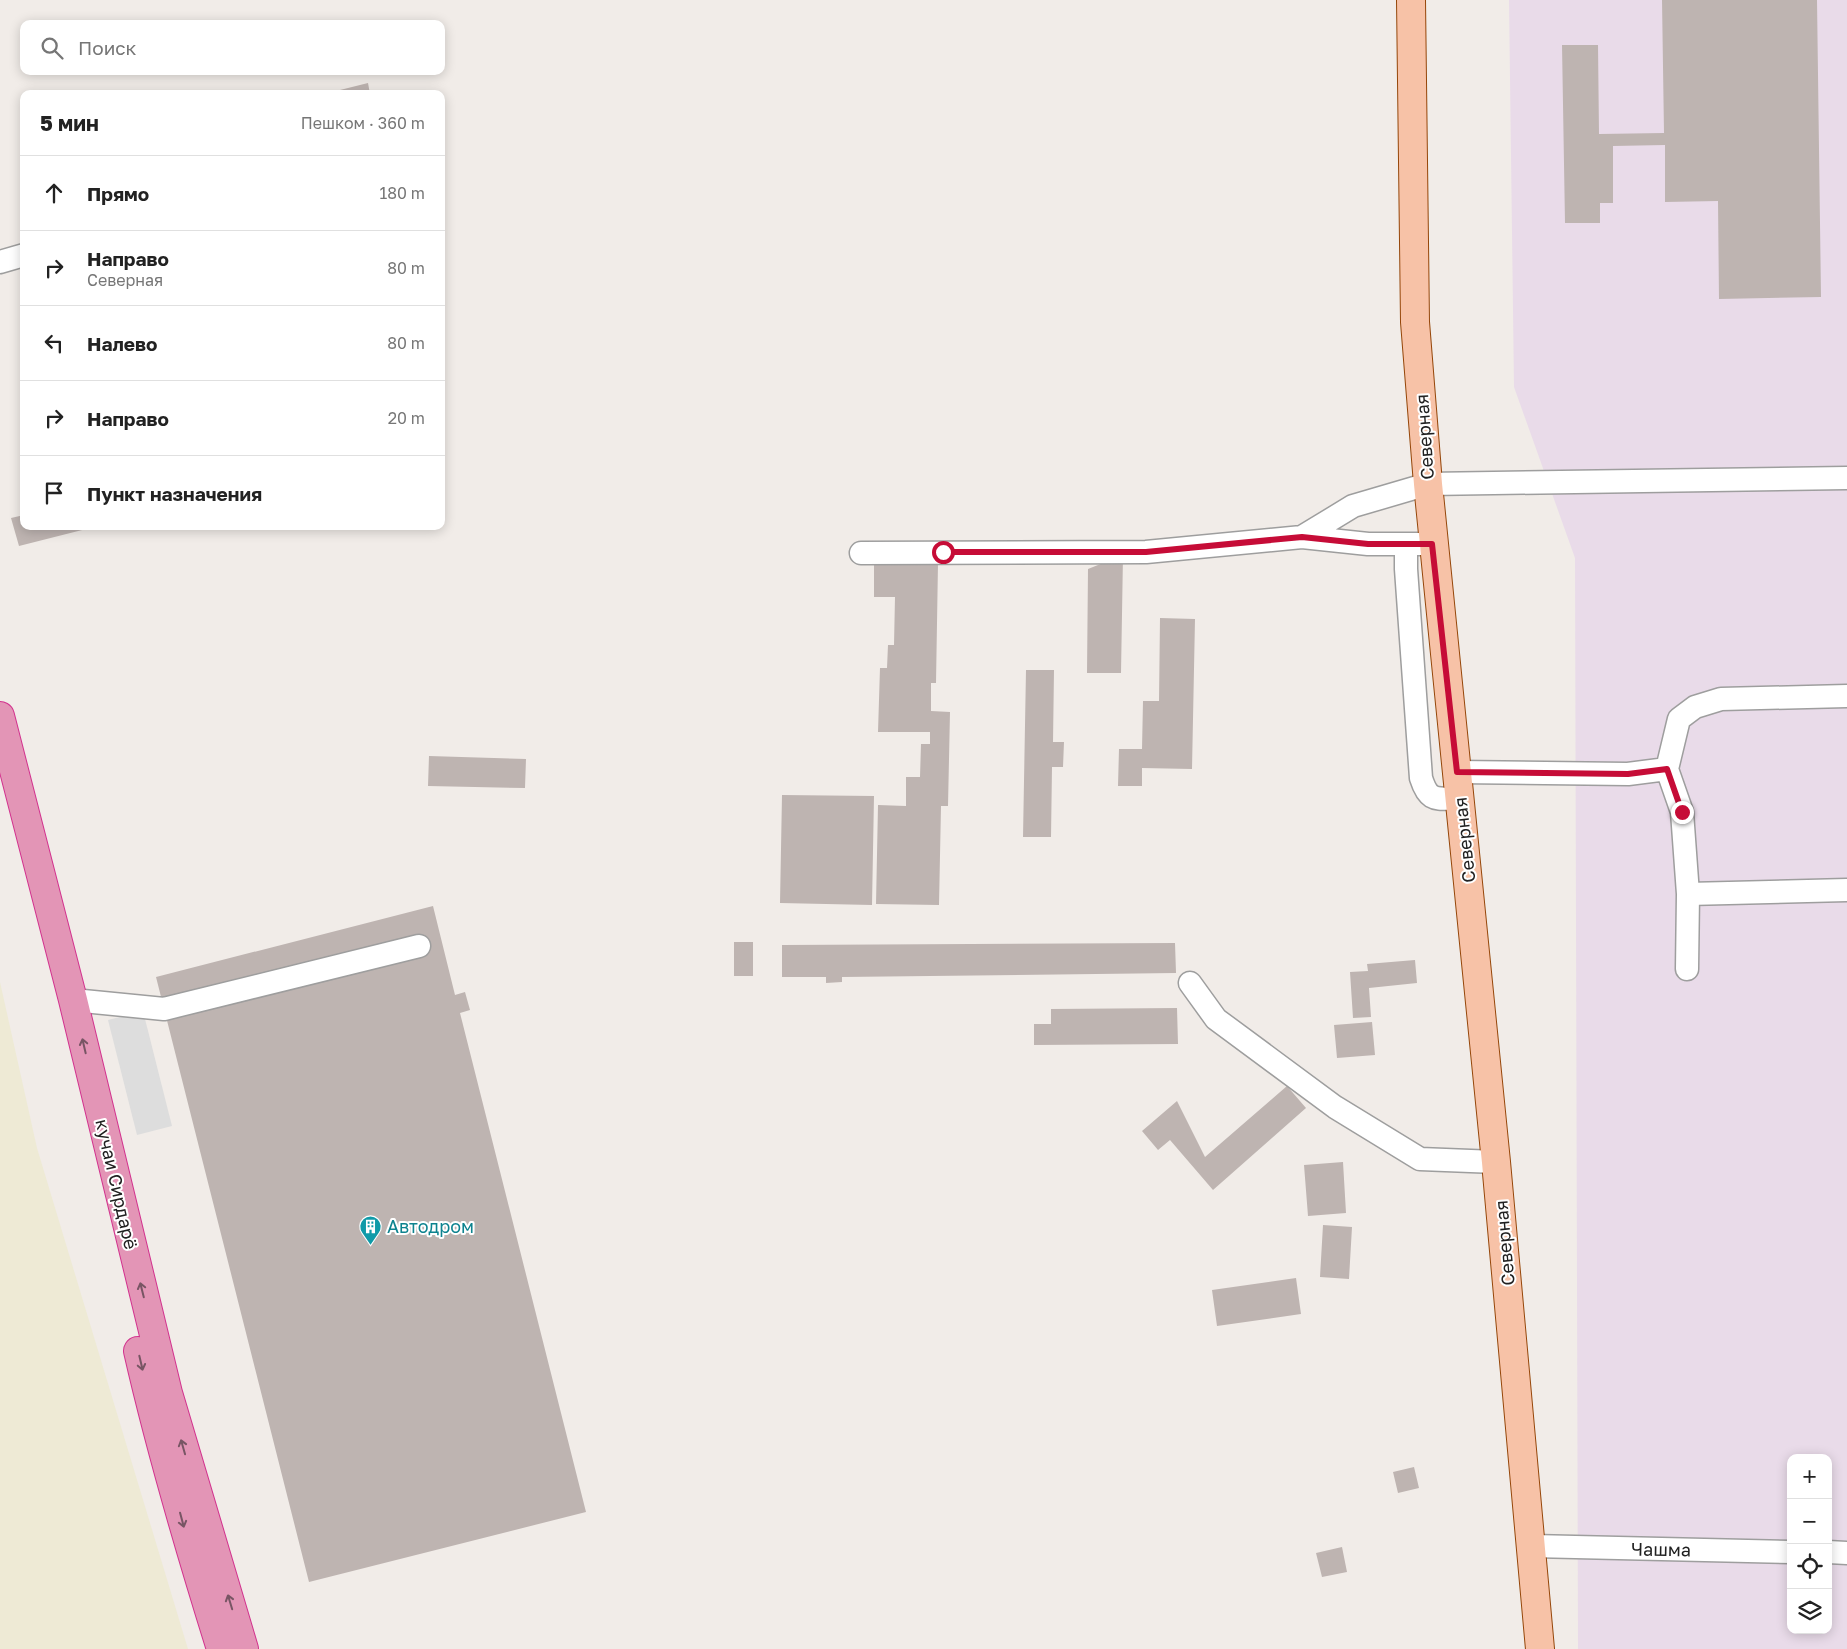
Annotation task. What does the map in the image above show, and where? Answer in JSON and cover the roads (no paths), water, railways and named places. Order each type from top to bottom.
[{"type":"highway","name":"кучаи Сирдарё","points":[[0,716],[64,1001],[168,1393],[244,1649]]},
{"type":"highway","points":[[0,789],[64,1001],[149,1400],[188,1544],[221,1649]]},
{"type":"main road","name":"Северная","points":[[1411,0],[1415,322],[1428,484],[1419,544],[1460,799],[1496,1162],[1540,1649]]},
{"type":"street","points":[[0,262],[20,256]]},
{"type":"street","points":[[1302,537],[1353,506],[1428,484],[1847,478]]},
{"type":"street","points":[[861,553],[1146,552],[1302,537],[1368,544],[1419,544],[1406,569],[1421,778],[1426,792],[1433,798],[1460,799]]},
{"type":"street","points":[[1687,969],[1688,894],[1682,812],[1667,769],[1679,719],[1695,707],[1721,698],[1847,696]]},
{"type":"street","points":[[1457,772],[1628,774],[1667,769]]},
{"type":"street","points":[[1688,894],[1847,890]]},
{"type":"street","points":[[64,1001],[164,1009],[419,946]]},
{"type":"street","points":[[1190,983],[1216,1019],[1335,1107],[1420,1159],[1496,1162]]},
{"type":"street","name":"Чашма","points":[[1532,1546],[1787,1552]]},
{"type":"street","points":[[1832,1552],[1847,1553]]},
{"type":"place","name":"Автодром","points":[[371,1245]]}]
